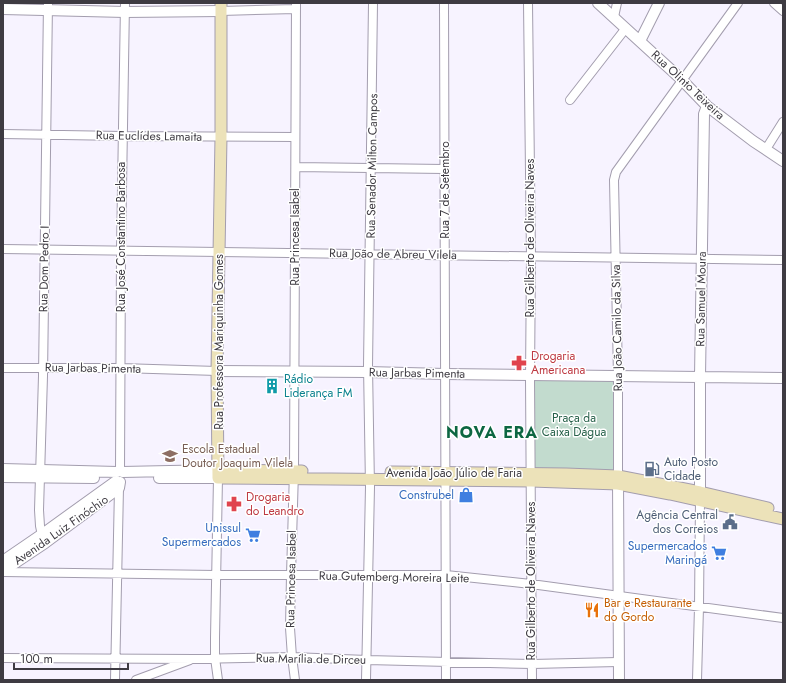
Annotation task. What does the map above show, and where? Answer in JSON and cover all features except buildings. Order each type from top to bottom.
[{"type":"main road","name":"Rua Professora Mariquinha Gomes","points":[[218,474],[217,372],[220,252],[221,7]]},
{"type":"main road","name":"Avenida João Júlio de Faria","points":[[218,474],[531,477],[618,480],[783,511]]},
{"type":"main road","name":"Avenida João Júlio de Faria","points":[[700,496],[783,519]]},
{"type":"street","name":"Rua Senador Milton Campos","points":[[366,680],[370,476],[368,372],[371,254],[373,3]]},
{"type":"street","name":"Rua 7 de Setembro","points":[[444,3],[446,680]]},
{"type":"street","name":"Rua Gilberto de Oliveira Naves","points":[[528,3],[531,256],[530,374],[532,680]]},
{"type":"street","name":"Rua Olinto Teixeira","points":[[598,3],[682,79],[707,106],[753,141],[783,161]]},
{"type":"street","points":[[614,17],[617,3]]},
{"type":"street","points":[[640,41],[659,3]]},
{"type":"street","points":[[682,79],[738,3]]},
{"type":"street","points":[[774,3],[783,10]]},
{"type":"street","points":[[3,9],[48,7],[296,6]]},
{"type":"street","name":"Rua Princesa Isabel","points":[[295,680],[290,628],[294,475],[296,6]]},
{"type":"street","name":"Rua Dom Pedro I","points":[[43,539],[39,519],[43,368],[48,7]]},
{"type":"street","name":"Rua José Constantino Barbosa","points":[[115,680],[118,574],[122,136],[125,7]]},
{"type":"street","points":[[570,100],[626,28]]},
{"type":"street","name":"Rua João Camilo da Silva","points":[[619,680],[618,376],[614,180],[616,172],[682,79]]},
{"type":"street","name":"Rua Samuel Moura","points":[[697,680],[700,607],[700,377],[704,114],[707,106]]},
{"type":"street","points":[[766,149],[783,122]]},
{"type":"street","name":"Rua Euclídes Lamaita","points":[[3,134],[295,137]]},
{"type":"street","points":[[296,167],[444,169]]},
{"type":"street","name":"Rua João de Abreu Vilela","points":[[3,249],[783,260]]},
{"type":"street","name":"Rua Jarbas Pimenta","points":[[3,368],[121,368],[217,372],[295,371],[783,378]]},
{"type":"street","name":"Avenida João Júlio de Faria","points":[[3,469],[41,473],[119,477],[218,474]]},
{"type":"street","name":"Avenida João Júlio de Faria","points":[[3,477],[41,473]]},
{"type":"street","name":"Rua Professora Mariquinha Gomes","points":[[218,474],[215,658],[218,680]]},
{"type":"street","name":"Avenida Luiz Finóchio","points":[[3,571],[119,477]]},
{"type":"street","name":"Avenida Luiz Finóchio","points":[[3,561],[43,539]]},
{"type":"street","name":"Rua Gutemberg Moreira Leite","points":[[3,571],[216,575],[446,575],[531,584],[783,618]]},
{"type":"street","name":"Rua Marília de Dirceu","points":[[3,658],[194,659],[292,657],[532,664],[618,662]]},
{"type":"street","points":[[136,680],[194,659]]},
{"type":"green space","name":"Praça da Caixa Dágua","points":[[534,376],[615,379],[615,474],[533,471]]},
{"type":"place","name":"Drogaria Americana","points":[[519,363]]},
{"type":"place","name":"Rádio Liderança FM","points":[[272,386]]},
{"type":"place","name":"Escola Estadual Doutor Joaquim Vilela","points":[[170,456]]},
{"type":"place","name":"Auto Posto Cidade","points":[[652,469]]},
{"type":"place","name":"Construbel","points":[[466,495]]},
{"type":"place","name":"Drogaria do Leandro","points":[[234,504]]},
{"type":"place","name":"Agência Central dos Correios","points":[[730,522]]},
{"type":"place","name":"Unissul Supermercados","points":[[253,535]]},
{"type":"place","name":"Supermercados Maringá","points":[[719,553]]},
{"type":"place","name":"Bar e Restaurante do Gordo","points":[[592,610]]},
{"type":"district","name":"NOVA ERA","points":[[492,432]]}]
